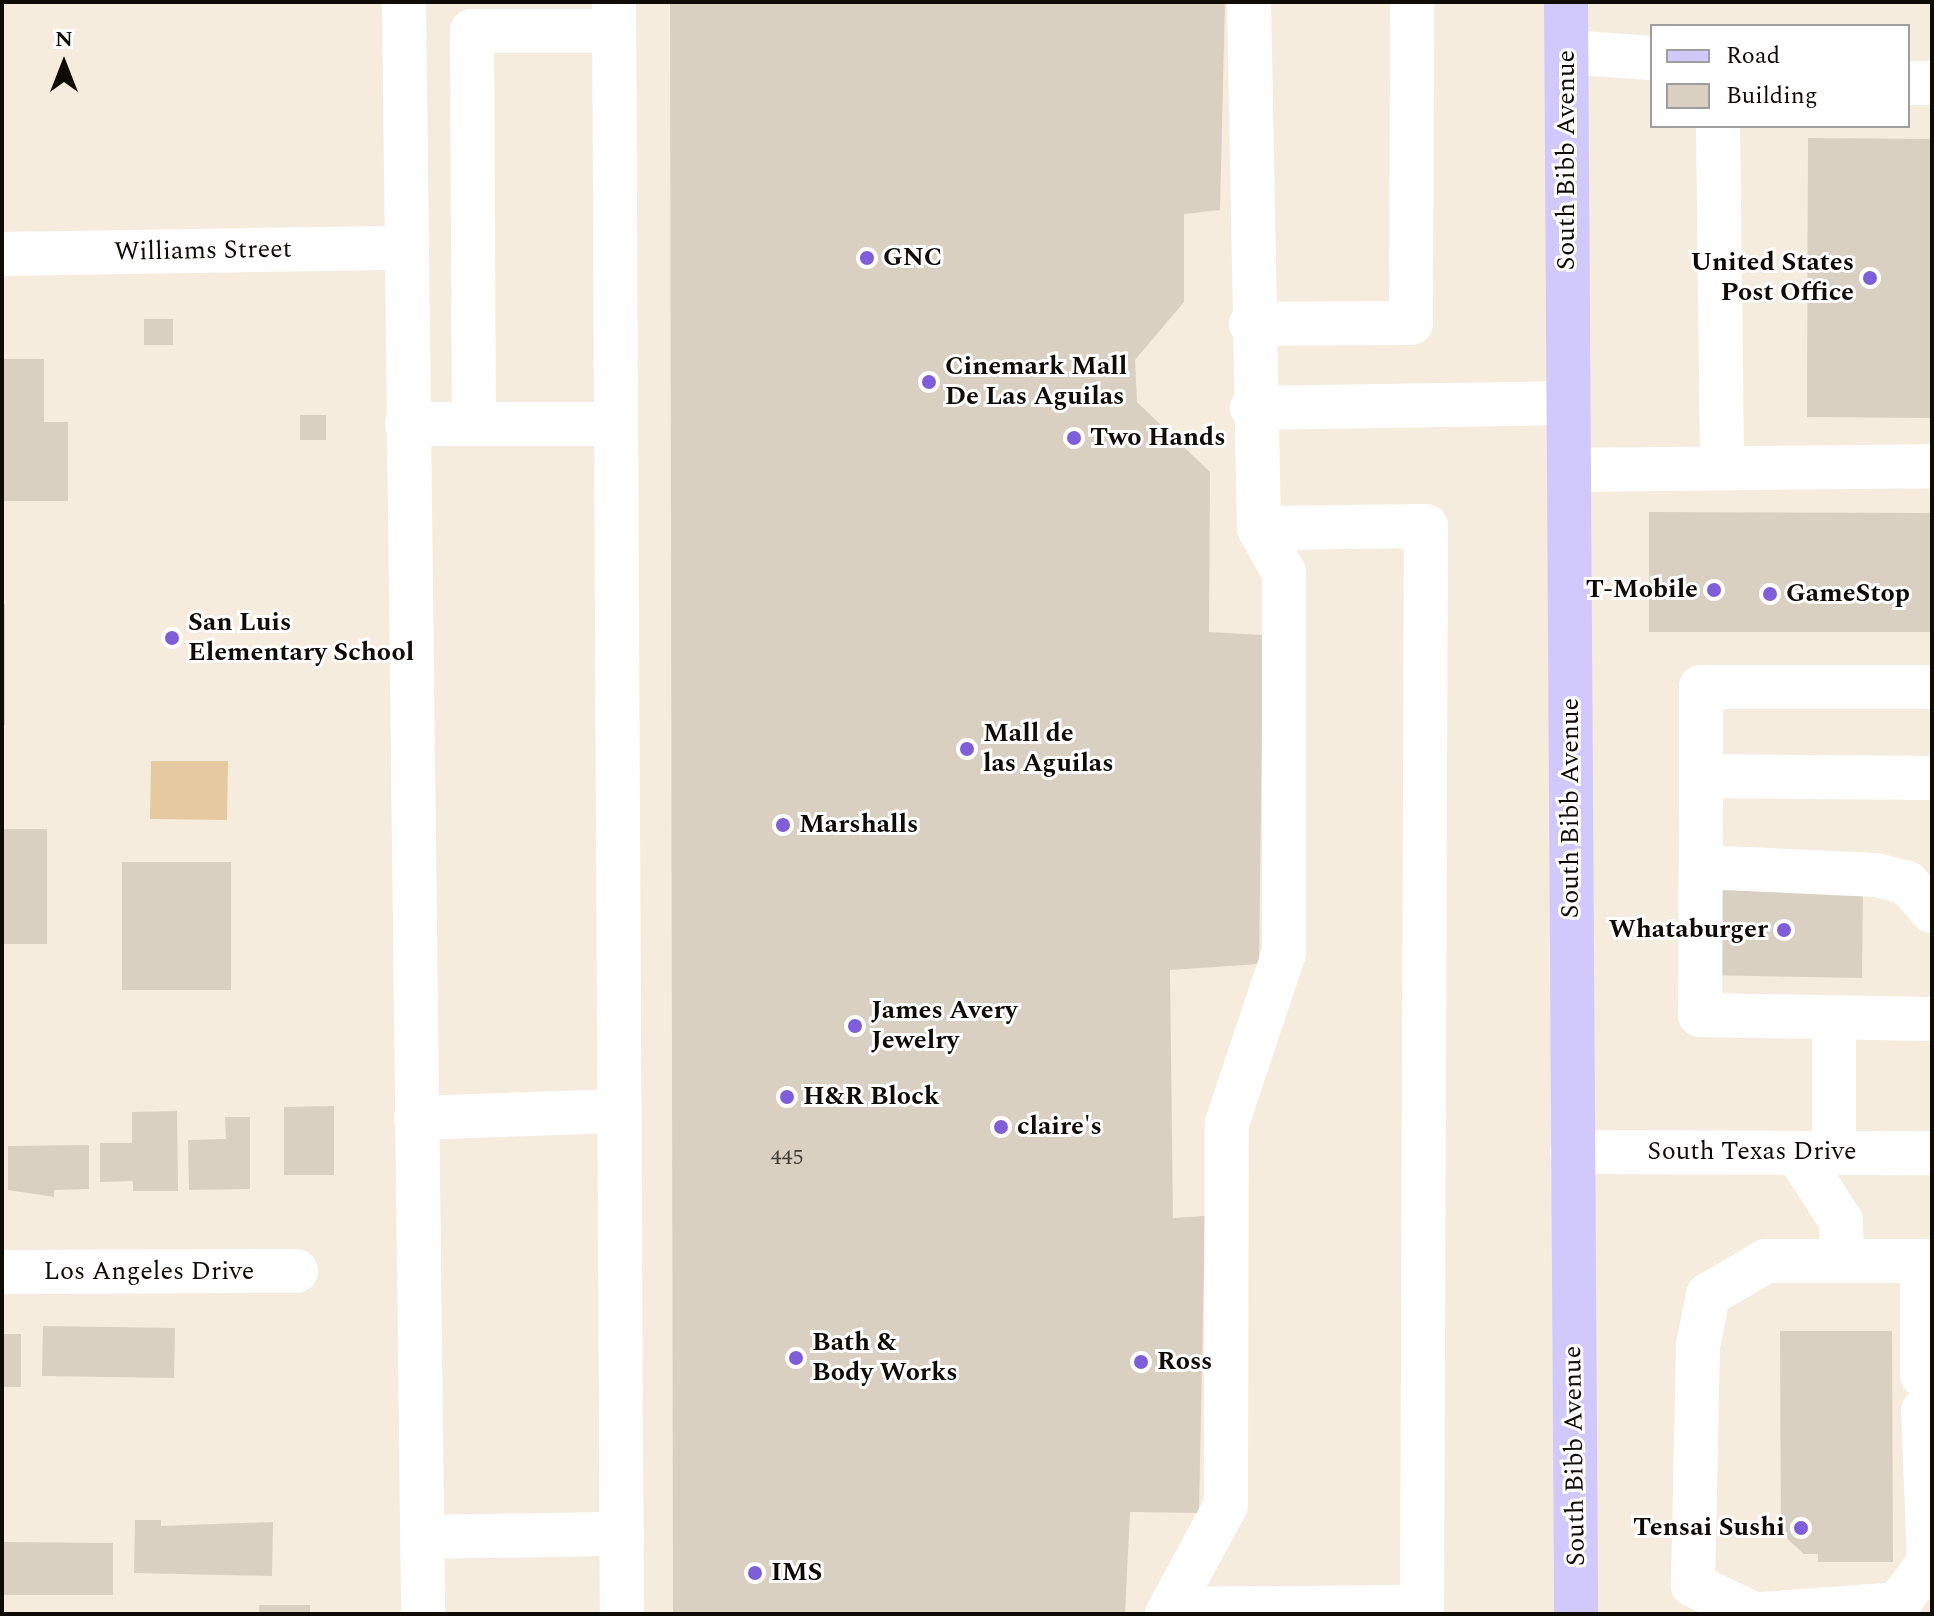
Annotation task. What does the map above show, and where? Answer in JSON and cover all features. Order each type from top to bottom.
[{"type":"main road","name":"South Bibb Avenue","points":[[1566,2],[1576,1614]]},
{"type":"street","points":[[404,2],[423,1614]]},
{"type":"street","points":[[1249,2],[1252,408],[1259,528],[1284,573],[1284,953],[1227,1123],[1226,1505],[1169,1612],[1422,1607],[1426,526],[1259,528]]},
{"type":"street","points":[[1251,324],[1411,323],[1412,2]]},
{"type":"street","points":[[474,424],[472,31],[614,16],[622,1614]]},
{"type":"street","points":[[1567,52],[1650,58]]},
{"type":"street","points":[[1910,83],[1932,83]]},
{"type":"street","points":[[1718,128],[1722,466]]},
{"type":"street","name":"Williams Street","points":[[2,254],[405,248]]},
{"type":"street","points":[[1252,408],[1568,403]]},
{"type":"street","points":[[407,424],[616,424]]},
{"type":"street","points":[[1569,470],[1932,466]]},
{"type":"street","points":[[1932,687],[1701,687],[1700,1015],[1932,1019]]},
{"type":"street","points":[[1701,776],[1932,778]]},
{"type":"street","points":[[1701,867],[1876,875],[1907,883],[1932,911]]},
{"type":"street","points":[[1834,1019],[1816,1153],[1841,1221],[1842,1256]]},
{"type":"street","points":[[416,1118],[620,1111]]},
{"type":"street","name":"South Texas Drive","points":[[1572,1152],[1932,1153]]},
{"type":"street","points":[[1754,1614],[1693,1585],[1698,1346],[1708,1295],[1766,1261],[1842,1256],[1927,1261],[1923,1393],[1930,1558],[1898,1604],[1763,1614]]},
{"type":"street","name":"Los Angeles Drive","points":[[2,1272],[296,1271]]},
{"type":"street","points":[[422,1537],[622,1534]]},
{"type":"shaded area","points":[[151,761],[228,761],[227,820],[150,819]]},
{"type":"building","name":"Mall de las Aguilas","points":[[670,2],[1225,2],[1220,210],[1184,214],[1184,302],[1135,360],[1137,402],[1210,472],[1209,632],[1263,635],[1259,964],[1170,970],[1173,1218],[1205,1216],[1199,1513],[1130,1512],[1125,1614],[673,1614]]},
{"type":"building","name":"United States Post Office","points":[[1808,138],[1932,139],[1932,418],[1807,417]]},
{"type":"building","points":[[144,319],[173,319],[173,345],[144,345]]},
{"type":"building","points":[[2,359],[44,359],[44,422],[68,422],[68,501],[2,501]]},
{"type":"building","points":[[300,415],[326,415],[326,440],[300,440]]},
{"type":"building","points":[[1649,512],[1932,513],[1932,632],[1649,632]]},
{"type":"building","points":[[2,604],[5,604],[5,725],[2,725]]},
{"type":"building","points":[[2,829],[47,829],[47,944],[2,944]]},
{"type":"building","points":[[122,862],[231,862],[231,990],[122,990]]},
{"type":"building","name":"Whataburger","points":[[1706,882],[1863,884],[1862,978],[1705,975]]},
{"type":"building","points":[[334,1106],[334,1175],[284,1175],[284,1107]]},
{"type":"building","points":[[177,1111],[178,1191],[133,1191],[133,1181],[100,1182],[100,1143],[132,1143],[132,1112]]},
{"type":"building","points":[[225,1117],[250,1117],[250,1189],[189,1190],[188,1140],[226,1139]]},
{"type":"building","points":[[89,1145],[89,1189],[54,1190],[54,1197],[8,1190],[8,1146]]},
{"type":"building","points":[[43,1326],[175,1328],[174,1378],[42,1376]]},
{"type":"building","points":[[1780,1331],[1892,1331],[1893,1562],[1818,1562],[1818,1554],[1804,1554],[1781,1533]]},
{"type":"building","points":[[2,1334],[21,1334],[21,1387],[2,1387]]},
{"type":"building","points":[[135,1520],[161,1520],[161,1526],[273,1522],[272,1576],[134,1573]]},
{"type":"building","points":[[2,1542],[113,1543],[113,1595],[2,1595]]},
{"type":"building","points":[[259,1605],[310,1605],[310,1614],[259,1614]]},
{"type":"place","name":"GNC","points":[[867,258]]},
{"type":"place","name":"United States Post Office","points":[[1870,278]]},
{"type":"place","name":"Cinemark Mall De Las Aguilas","points":[[929,382]]},
{"type":"place","name":"Two Hands","points":[[1074,438]]},
{"type":"place","name":"T-Mobile","points":[[1714,590]]},
{"type":"place","name":"GameStop","points":[[1770,594]]},
{"type":"place","name":"San Luis Elementary School","points":[[172,638]]},
{"type":"place","name":"Mall de las Aguilas","points":[[967,749]]},
{"type":"place","name":"Marshalls","points":[[783,825]]},
{"type":"place","name":"Whataburger","points":[[1784,930]]},
{"type":"place","name":"James Avery Jewelry","points":[[855,1026]]},
{"type":"place","name":"H&R Block","points":[[787,1097]]},
{"type":"place","name":"claire's","points":[[1001,1127]]},
{"type":"place","name":"Bath & Body Works","points":[[796,1358]]},
{"type":"place","name":"Ross","points":[[1141,1362]]},
{"type":"place","name":"Tensai Sushi","points":[[1801,1528]]},
{"type":"place","name":"IMS","points":[[755,1573]]}]
